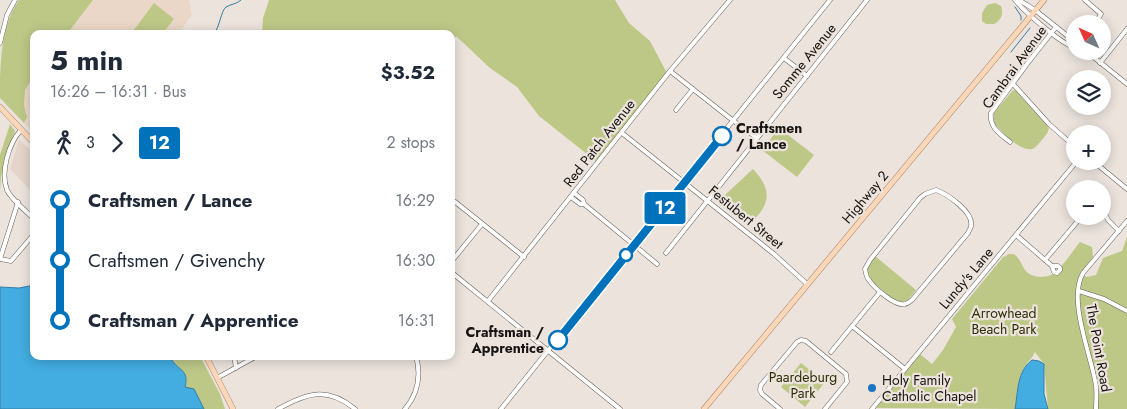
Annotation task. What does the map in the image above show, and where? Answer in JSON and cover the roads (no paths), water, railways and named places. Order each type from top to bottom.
[{"type":"main road","name":"Highway 2","points":[[704,409],[1044,0]]},
{"type":"main road","points":[[0,107],[30,139]]},
{"type":"main road","points":[[208,360],[233,409]]},
{"type":"street","points":[[0,43],[7,15],[15,0]]},
{"type":"street","name":"Red Patch Avenue","points":[[488,301],[670,71],[730,0]]},
{"type":"street","points":[[501,409],[685,183],[830,0]]},
{"type":"street","points":[[859,0],[864,4]]},
{"type":"street","name":"Somme Avenue","points":[[666,253],[868,0]]},
{"type":"street","points":[[1017,0],[1035,10],[1066,35]]},
{"type":"street","points":[[1017,0],[1030,16],[1066,44]]},
{"type":"street","points":[[1085,0],[1100,15]]},
{"type":"street","name":"Cambrai Avenue","points":[[1010,142],[993,126],[990,116],[1056,27]]},
{"type":"street","points":[[1100,63],[1127,29]]},
{"type":"street","points":[[784,58],[807,76]]},
{"type":"street","points":[[1096,60],[1127,84]]},
{"type":"street","points":[[670,71],[757,138]]},
{"type":"street","points":[[1013,84],[1048,124],[1066,139]]},
{"type":"street","points":[[676,110],[693,89]]},
{"type":"street","points":[[21,130],[13,141],[5,171],[6,188],[30,215]]},
{"type":"street","name":"Festubert Street","points":[[622,133],[774,254],[807,284]]},
{"type":"street","name":"Lundy's Lane","points":[[873,409],[1070,170]]},
{"type":"street","points":[[1104,170],[1127,188]]},
{"type":"street","points":[[936,190],[943,192],[966,211],[971,218],[972,225],[968,233],[912,300],[906,304],[900,304],[880,292],[867,279],[865,269],[867,264],[925,194],[936,190]]},
{"type":"street","points":[[573,195],[580,204],[584,204],[657,264]]},
{"type":"street","points":[[18,202],[0,259],[10,261],[30,238]]},
{"type":"street","points":[[455,202],[524,257]]},
{"type":"street","points":[[1127,221],[1080,278],[1079,291],[1104,299],[1127,311]]},
{"type":"street","points":[[1111,223],[1119,230]]},
{"type":"street","points":[[455,257],[482,224]]},
{"type":"street","points":[[1045,260],[1074,225]]},
{"type":"street","points":[[1016,235],[1052,266]]},
{"type":"street","points":[[1096,249],[1100,253]]},
{"type":"street","points":[[455,275],[620,409]]},
{"type":"street","name":"The Point Road","points":[[1079,291],[1079,315],[1096,385],[1096,409]]},
{"type":"street","points":[[831,352],[880,292]]},
{"type":"street","points":[[852,326],[905,370]]},
{"type":"street","points":[[780,409],[762,394],[760,390],[761,385],[797,342],[801,340],[806,341],[846,374],[847,382],[825,409]]},
{"type":"street","points":[[235,360],[236,368]]},
{"type":"street","points":[[217,378],[250,360]]},
{"type":"street","points":[[404,409],[418,385],[417,360]]},
{"type":"street","points":[[278,409],[311,394],[324,394],[339,398],[355,409]]},
{"type":"water","points":[[30,286],[30,360],[172,360],[186,376],[185,387],[194,389],[204,409],[0,409],[0,287],[19,288]]},
{"type":"water","points":[[1032,360],[1044,364],[1044,394],[1048,409],[1015,409],[1023,370]]},
{"type":"waterway","points":[[216,30],[224,9],[241,0]]},
{"type":"waterway","points":[[1015,7],[1021,16],[1021,20]]},
{"type":"waterway","points":[[1011,52],[1030,28]]},
{"type":"place","name":"Craftsmen / Lance","points":[[722,136]]},
{"type":"place","name":"Craftsman / Apprentice","points":[[558,340]]},
{"type":"place","name":"Holy Family Catholic Chapel","points":[[872,388]]},
{"type":"park label","name":"Arrowhead Beach Park","points":[[1004,322]]},
{"type":"park label","name":"Paardeburg Park","points":[[803,386]]}]
